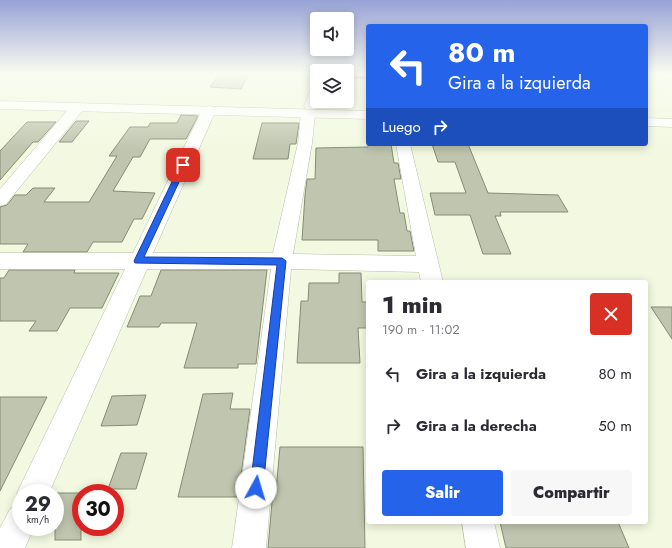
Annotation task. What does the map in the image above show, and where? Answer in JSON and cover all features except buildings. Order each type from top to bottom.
[{"type":"highway","points":[[15,99],[309,110],[366,115]]},
{"type":"highway","points":[[0,106],[209,110],[309,110],[366,108]]},
{"type":"highway","points":[[648,114],[672,114]]},
{"type":"highway","points":[[648,122],[672,123]]},
{"type":"street","points":[[0,200],[77,108]]},
{"type":"street","points":[[37,484],[138,261],[209,110]]},
{"type":"street","points":[[249,548],[282,261],[305,143],[309,110]]},
{"type":"street","points":[[0,261],[282,261],[430,273],[403,146]]},
{"type":"street","points":[[478,524],[483,548]]},
{"type":"street","points":[[8,548],[14,536]]},
{"type":"route","points":[[183,165],[138,261],[282,261],[256,488]]}]
